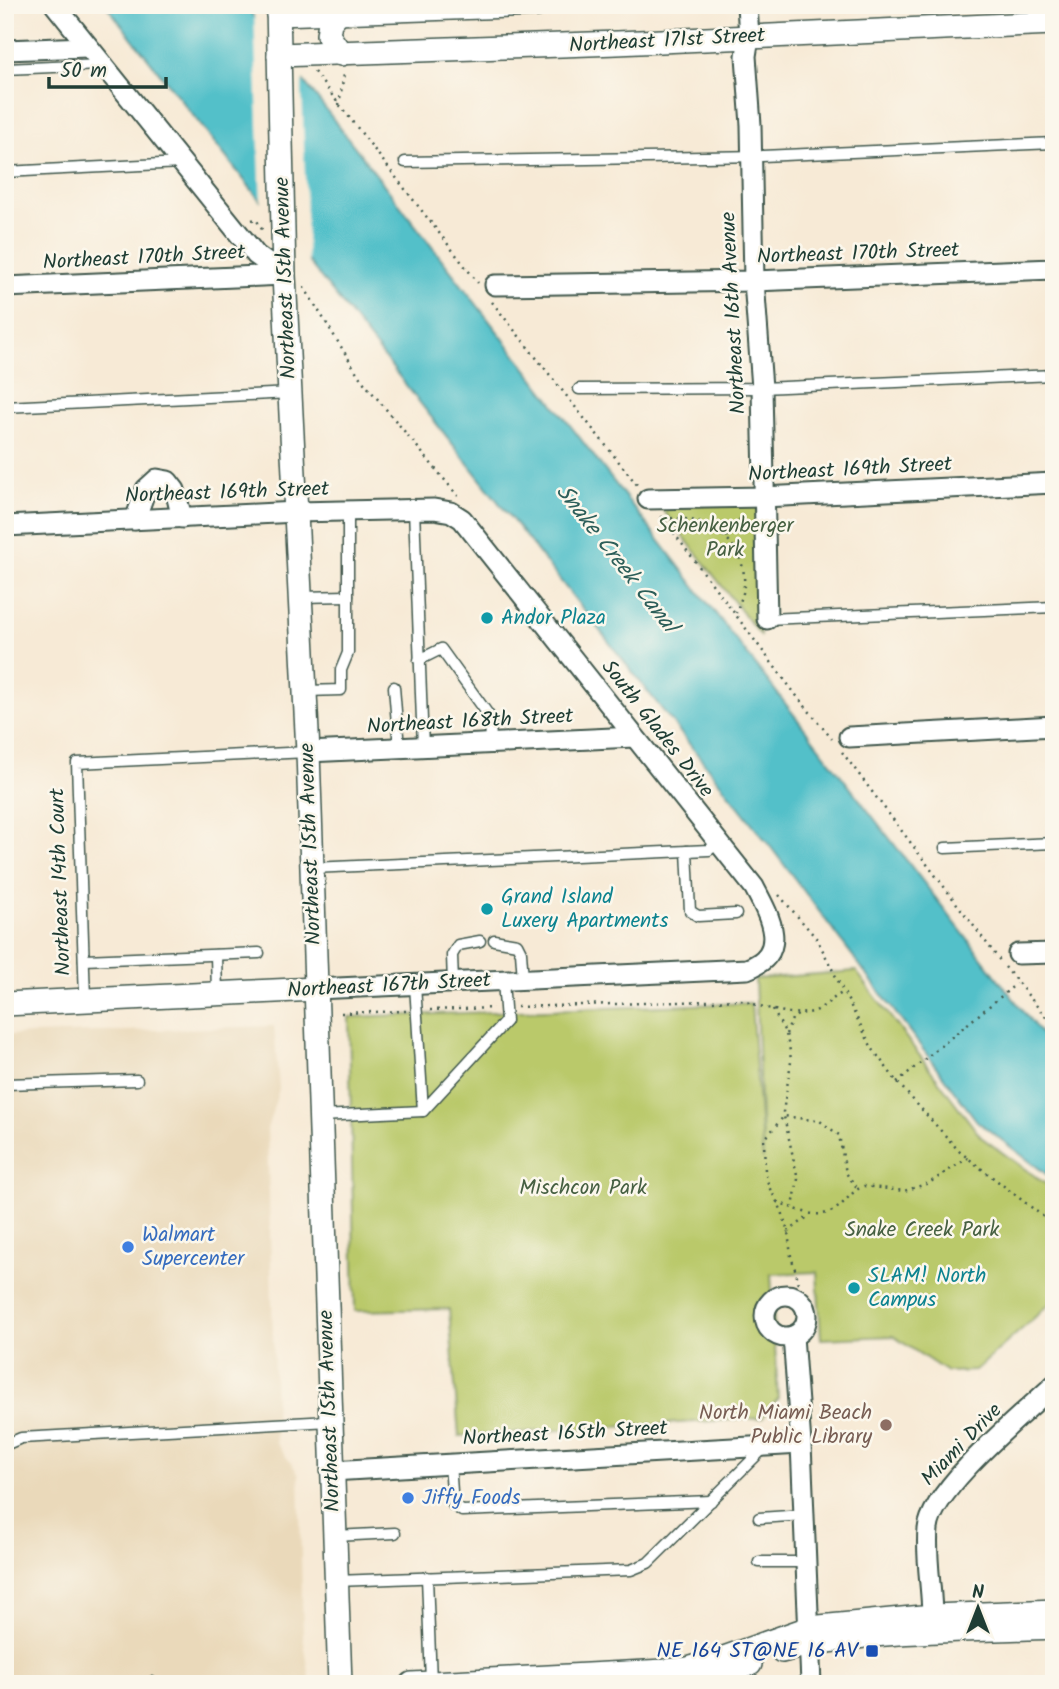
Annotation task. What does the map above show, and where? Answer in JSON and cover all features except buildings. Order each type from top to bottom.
[{"type":"street","points":[[55,5],[256,255],[284,265]]},
{"type":"street","points":[[278,10],[338,13],[537,5]]},
{"type":"street","name":"Northeast 16th Avenue","points":[[747,5],[746,56],[754,281],[762,388],[767,619]]},
{"type":"street","name":"Northeast 15th Avenue","points":[[278,10],[291,55],[284,265],[308,752],[340,1684]]},
{"type":"street","points":[[338,13],[330,22],[328,35],[343,62]]},
{"type":"street","name":"Northeast 171st Street","points":[[291,55],[343,62],[748,37],[1054,23]]},
{"type":"street","points":[[5,50],[51,58],[87,47]]},
{"type":"street","name":"Northeast 170th Street","points":[[5,287],[284,265]]},
{"type":"street","name":"Northeast 170th Street","points":[[489,291],[1054,269]]},
{"type":"street","points":[[135,520],[146,489],[157,479],[168,481],[175,490],[182,518]]},
{"type":"street","name":"Northeast 169th Street","points":[[648,499],[764,498],[1054,483]]},
{"type":"street","name":"Northeast 169th Street","points":[[5,526],[297,512],[434,509],[452,512]]},
{"type":"street","name":"South Glades Drive","points":[[452,512],[463,519],[754,887],[772,926],[773,946],[769,956]]},
{"type":"street","points":[[841,743],[1054,726]]},
{"type":"street","name":"Northeast 168th Street","points":[[308,752],[634,737]]},
{"type":"street","points":[[1018,954],[1054,953]]},
{"type":"street","name":"Northeast 167th Street","points":[[5,1004],[747,969],[769,956]]},
{"type":"street","points":[[779,1296],[796,1297],[807,1309],[805,1326],[793,1336],[785,1338],[770,1330],[765,1315],[772,1300],[779,1296]]},
{"type":"street","points":[[793,1336],[801,1444],[811,1684]]},
{"type":"street","name":"Miami Drive","points":[[932,1624],[928,1530],[935,1506],[954,1481],[1054,1385]]},
{"type":"street","name":"Northeast 165th Street","points":[[331,1471],[801,1444]]},
{"type":"street","points":[[422,1683],[688,1669],[809,1636],[857,1637],[932,1624],[1054,1611]]},
{"type":"street","points":[[932,1624],[1054,1627]]},
{"type":"street","points":[[695,1684],[722,1676],[809,1636]]},
{"type":"lane","points":[[5,69],[51,58],[101,65]]},
{"type":"lane","points":[[405,162],[751,155],[1054,143]]},
{"type":"lane","points":[[5,172],[181,163]]},
{"type":"lane","points":[[579,389],[762,388],[1054,375]]},
{"type":"lane","points":[[5,407],[291,393]]},
{"type":"lane","points":[[414,509],[423,747]]},
{"type":"lane","points":[[305,691],[341,690],[341,670],[348,653],[348,511]]},
{"type":"lane","points":[[301,597],[348,596]]},
{"type":"lane","points":[[767,619],[1054,607]]},
{"type":"lane","points":[[419,660],[441,649],[490,717],[491,744]]},
{"type":"lane","points":[[394,687],[399,748]]},
{"type":"lane","name":"Northeast 14th Court","points":[[85,999],[76,763],[308,752]]},
{"type":"lane","points":[[312,868],[709,849],[718,842]]},
{"type":"lane","points":[[945,848],[1054,843]]},
{"type":"lane","points":[[687,850],[690,911],[698,916],[736,914]]},
{"type":"lane","points":[[494,940],[517,944],[522,952],[523,979]]},
{"type":"lane","points":[[453,983],[452,955],[458,945],[480,941]]},
{"type":"lane","points":[[83,960],[259,953]]},
{"type":"lane","points":[[216,955],[217,993]]},
{"type":"lane","points":[[320,1116],[423,1111],[506,1021],[503,981]]},
{"type":"lane","points":[[415,985],[423,1111]]},
{"type":"lane","points":[[5,1084],[137,1080]]},
{"type":"lane","points":[[5,1444],[20,1438],[330,1421]]},
{"type":"lane","points":[[336,1581],[631,1570],[648,1563],[766,1446]]},
{"type":"lane","points":[[450,1464],[453,1505],[462,1511],[711,1501]]},
{"type":"lane","points":[[759,1518],[804,1515]]},
{"type":"lane","points":[[334,1536],[395,1533]]},
{"type":"lane","points":[[759,1562],[806,1562]]},
{"type":"lane","points":[[422,1683],[427,1577]]},
{"type":"path","points":[[291,55],[339,105],[489,291],[796,695],[841,743],[1017,983],[1054,1027]]},
{"type":"path","points":[[339,105],[343,62]]},
{"type":"path","points":[[664,519],[677,517],[702,522],[726,537],[742,569],[743,592],[736,613]]},
{"type":"path","points":[[726,537],[740,519]]},
{"type":"path","points":[[897,1082],[1017,983]]},
{"type":"path","points":[[341,1013],[723,1000],[741,1000],[773,1010],[800,1013],[818,1010],[842,993]]},
{"type":"path","points":[[773,1010],[786,1034],[791,1062],[784,1116],[798,1179],[793,1208]]},
{"type":"path","points":[[786,1034],[792,1019],[800,1013]]},
{"type":"path","points":[[784,1116],[820,1121],[832,1128],[842,1143],[841,1154],[846,1173],[858,1189]]},
{"type":"path","points":[[784,1116],[764,1140],[765,1172],[788,1232],[798,1279],[796,1297]]},
{"type":"path","points":[[777,1202],[810,1215],[821,1216],[858,1189],[874,1186],[904,1191],[929,1183],[968,1158]]},
{"type":"path","points":[[788,1232],[810,1215]]},
{"type":"shaded area","points":[[274,1026],[279,1089],[267,1129],[276,1443],[299,1474],[303,1637],[311,1684],[5,1684],[5,1035]]},
{"type":"green space","name":"Schenkenberger Park","points":[[757,504],[760,635],[659,505]]},
{"type":"green space","name":"Mischcon Park","points":[[856,971],[981,1137],[1054,1190],[1054,1300],[975,1371],[947,1372],[893,1336],[821,1339],[817,1272],[771,1274],[778,1399],[762,1418],[459,1436],[449,1309],[355,1311],[349,1017],[751,1003],[763,1160],[755,979]]},
{"type":"water","name":"Snake Creek Canal","points":[[106,5],[245,5],[1054,1051],[1054,1180],[977,1121],[773,850]]},
{"type":"pier","points":[[254,12],[304,77],[302,85],[308,268],[261,209]]},
{"type":"place","name":"Andor Plaza","points":[[487,618]]},
{"type":"place","name":"Grand Island Luxery Apartments","points":[[487,909]]},
{"type":"place","name":"Walmart Supercenter","points":[[128,1247]]},
{"type":"place","name":"SLAM! North Campus","points":[[854,1288]]},
{"type":"place","name":"North Miami Beach Public Library","points":[[886,1425]]},
{"type":"place","name":"Jiffy Foods","points":[[408,1498]]},
{"type":"place","name":"NE 164 ST@NE 16 AV","points":[[872,1651]]},
{"type":"park label","name":"Snake Creek Park","points":[[922,1230]]}]
